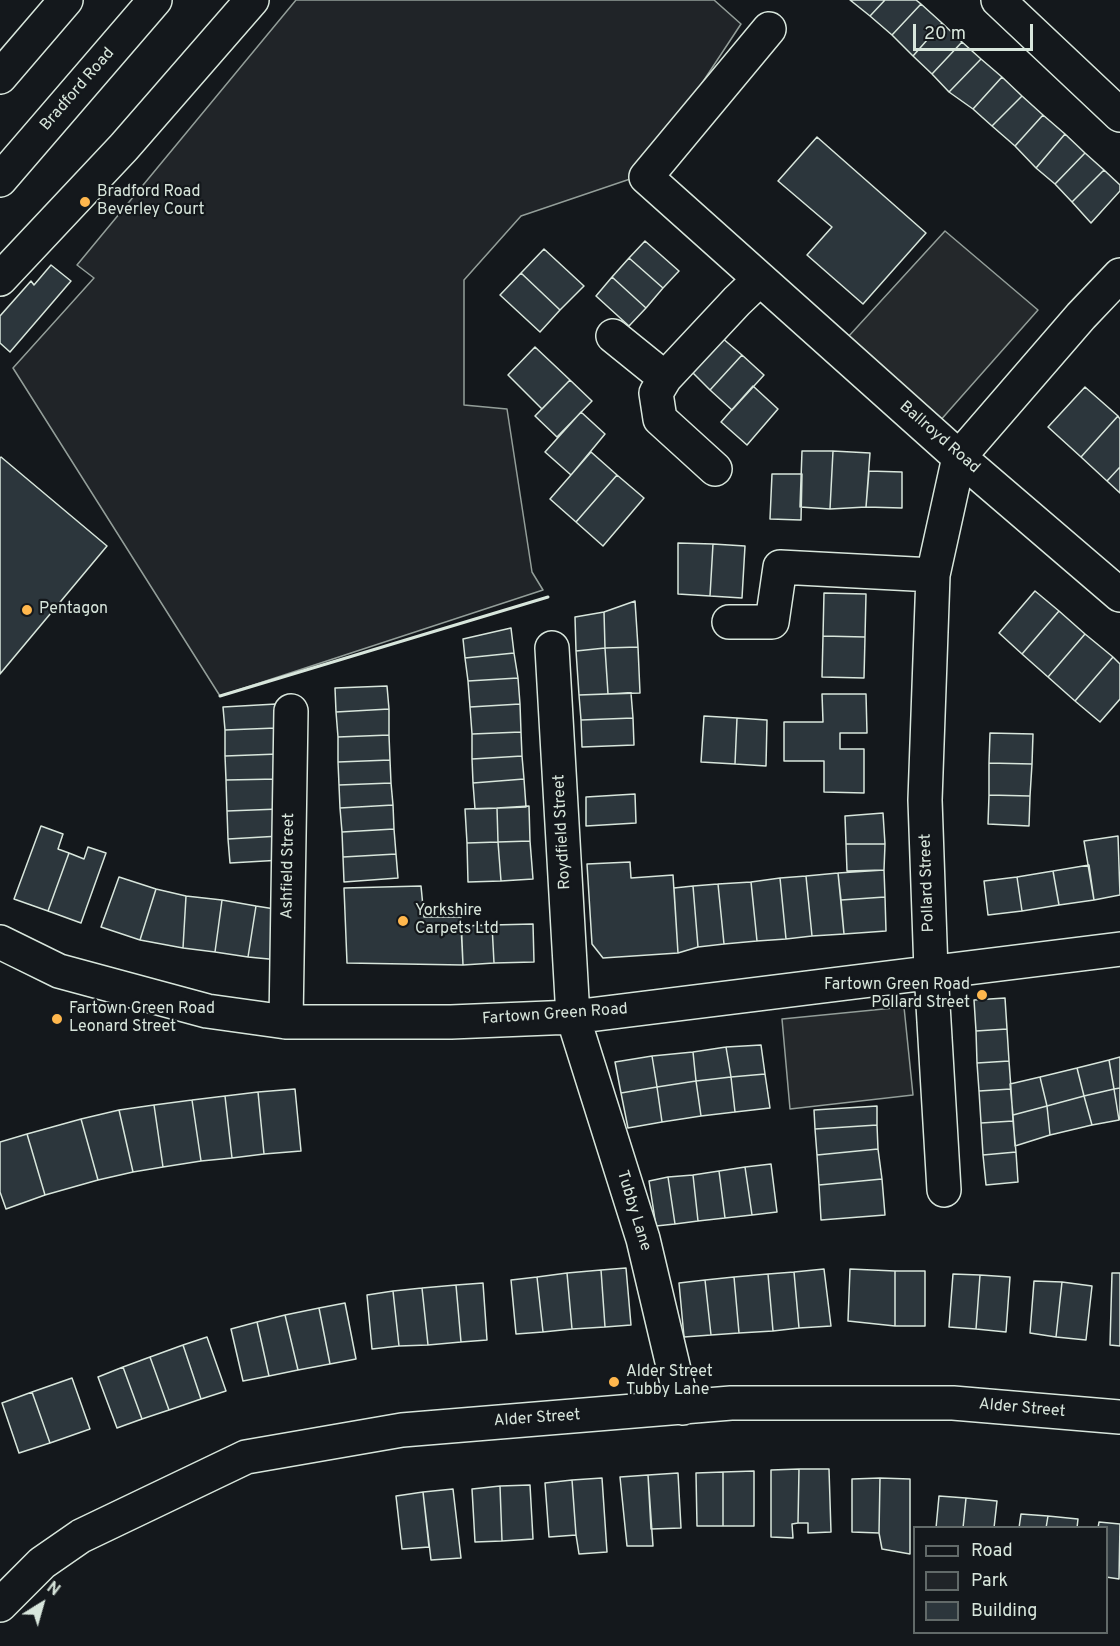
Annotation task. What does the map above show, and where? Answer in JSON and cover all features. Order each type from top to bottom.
[{"type":"street","points":[[0,77],[66,0]]},
{"type":"street","name":"Bradford Road","points":[[0,180],[155,0]]},
{"type":"street","points":[[0,279],[124,147],[252,0]]},
{"type":"street","points":[[999,0],[1120,115]]},
{"type":"street","name":"Ballroyd Road","points":[[768,29],[646,177],[959,457],[1120,595]]},
{"type":"street","points":[[959,457],[1120,274]]},
{"type":"street","points":[[715,469],[660,419],[656,393],[665,378],[760,279]]},
{"type":"street","points":[[613,336],[665,378]]},
{"type":"street","name":"Pollard Street","points":[[944,1190],[931,971],[925,800],[933,575],[959,457]]},
{"type":"street","points":[[729,622],[772,622],[780,567],[933,575]]},
{"type":"street","name":"Roydfield Street","points":[[552,648],[573,1017]]},
{"type":"street","name":"Ashfield Street","points":[[286,1022],[291,711]]},
{"type":"street","name":"Fartown Green Road","points":[[0,942],[59,970],[207,1011],[286,1022],[451,1022],[573,1017],[1120,949]]},
{"type":"street","name":"Tubby Lane","points":[[573,1017],[643,1239],[683,1408]]},
{"type":"street","name":"Alder Street","points":[[0,1605],[42,1563],[81,1536],[246,1457],[402,1430],[731,1403],[953,1403],[1120,1417]]},
{"type":"green space","points":[[296,0],[714,0],[741,24],[679,118],[636,177],[521,216],[464,280],[464,405],[507,409],[532,572],[543,590],[220,696],[13,368],[94,278],[77,265]]},
{"type":"shaded area","points":[[945,231],[1038,310],[931,431],[837,349]]},
{"type":"shaded area","points":[[904,1007],[913,1095],[790,1109],[782,1019]]},
{"type":"building","points":[[850,0],[885,0],[870,16]]},
{"type":"building","points":[[885,0],[916,0],[921,4],[892,35],[870,16]]},
{"type":"building","points":[[921,4],[942,23],[913,56],[892,35]]},
{"type":"building","points":[[942,23],[962,42],[932,74],[913,56]]},
{"type":"building","points":[[962,42],[981,59],[949,92],[932,74]]},
{"type":"building","points":[[981,59],[1002,77],[973,109],[949,92]]},
{"type":"building","points":[[1002,77],[1022,96],[992,126],[973,109]]},
{"type":"building","points":[[1022,96],[1043,115],[1015,146],[992,126]]},
{"type":"building","points":[[1043,115],[1065,134],[1036,168],[1015,146]]},
{"type":"building","points":[[1065,134],[1085,153],[1055,184],[1036,168]]},
{"type":"building","points":[[817,137],[926,233],[863,304],[807,255],[832,227],[778,181]]},
{"type":"building","points":[[1085,153],[1104,170],[1072,202],[1055,184]]},
{"type":"building","points":[[1104,170],[1120,185],[1120,191],[1091,223],[1072,202]]},
{"type":"building","points":[[645,241],[679,271],[663,288],[629,258]]},
{"type":"building","points":[[544,249],[584,286],[560,310],[521,273]]},
{"type":"building","points":[[629,258],[663,288],[646,308],[612,277]]},
{"type":"building","points":[[51,265],[71,281],[10,352],[0,343],[0,316],[31,281],[34,285]]},
{"type":"building","points":[[521,273],[560,310],[540,332],[500,295]]},
{"type":"building","points":[[612,277],[646,308],[629,326],[596,296]]},
{"type":"building","points":[[721,337],[742,355],[710,390],[691,371]]},
{"type":"building","points":[[535,347],[570,380],[542,409],[508,375]]},
{"type":"building","points":[[742,355],[764,375],[732,410],[710,390]]},
{"type":"building","points":[[570,380],[592,401],[557,437],[535,416]]},
{"type":"building","points":[[753,386],[778,409],[747,445],[721,422]]},
{"type":"building","points":[[1085,387],[1118,416],[1081,457],[1048,427]]},
{"type":"building","points":[[581,412],[605,434],[571,475],[545,452]]},
{"type":"building","points":[[1118,416],[1120,419],[1120,467],[1107,481],[1081,457]]},
{"type":"building","points":[[802,451],[833,451],[830,509],[800,507]]},
{"type":"building","points":[[833,451],[870,453],[866,507],[830,509]]},
{"type":"building","points":[[591,452],[617,475],[576,522],[550,499]]},
{"type":"building","name":"Pentagon","points":[[0,458],[107,546],[0,674]]},
{"type":"building","points":[[1120,467],[1120,493],[1107,481]]},
{"type":"building","points":[[869,471],[902,472],[902,508],[866,507]]},
{"type":"building","points":[[772,474],[802,474],[801,520],[770,519]]},
{"type":"building","points":[[617,475],[644,498],[603,546],[576,522]]},
{"type":"building","points":[[678,543],[713,544],[710,596],[678,594]]},
{"type":"building","points":[[713,544],[745,546],[742,598],[710,596]]},
{"type":"building","points":[[1035,591],[1059,611],[1022,654],[999,633]]},
{"type":"building","points":[[824,593],[866,594],[865,637],[823,636]]},
{"type":"building","points":[[635,601],[638,647],[605,648],[604,612]]},
{"type":"building","points":[[1059,611],[1085,634],[1048,677],[1022,654]]},
{"type":"building","points":[[604,612],[605,648],[576,651],[575,617]]},
{"type":"building","points":[[511,628],[514,653],[465,658],[463,639]]},
{"type":"building","points":[[1085,634],[1113,657],[1075,701],[1048,677]]},
{"type":"building","points":[[823,636],[865,637],[864,678],[822,677]]},
{"type":"building","points":[[638,647],[640,693],[608,694],[605,648]]},
{"type":"building","points":[[605,648],[608,694],[579,695],[576,651]]},
{"type":"building","points":[[514,653],[518,678],[468,681],[465,658]]},
{"type":"building","points":[[1113,657],[1120,664],[1120,699],[1100,722],[1075,701]]},
{"type":"building","points":[[518,678],[520,704],[470,707],[468,681]]},
{"type":"building","points":[[387,686],[389,709],[336,712],[335,688]]},
{"type":"building","points":[[631,693],[633,718],[581,720],[579,695]]},
{"type":"building","points":[[822,694],[866,694],[867,733],[840,733],[840,749],[864,749],[864,793],[824,792],[824,761],[784,761],[784,722],[823,722]]},
{"type":"building","points":[[276,704],[276,728],[225,730],[223,707]]},
{"type":"building","points":[[520,704],[521,732],[472,734],[470,707]]},
{"type":"building","points":[[389,709],[389,735],[338,737],[336,712]]},
{"type":"building","points":[[704,716],[737,718],[735,764],[701,762]]},
{"type":"building","points":[[633,718],[634,745],[582,747],[581,720]]},
{"type":"building","points":[[737,718],[767,720],[766,766],[735,764]]},
{"type":"building","points":[[276,728],[278,754],[225,756],[225,730]]},
{"type":"building","points":[[521,732],[522,756],[472,759],[472,734]]},
{"type":"building","points":[[990,733],[1033,734],[1032,764],[989,763]]},
{"type":"building","points":[[389,735],[390,760],[338,762],[338,737]]},
{"type":"building","points":[[278,754],[278,779],[226,780],[225,756]]},
{"type":"building","points":[[522,756],[524,779],[473,783],[472,759]]},
{"type":"building","points":[[390,760],[391,783],[339,785],[338,762]]},
{"type":"building","points":[[989,763],[1032,764],[1030,796],[989,795]]},
{"type":"building","points":[[278,779],[279,809],[227,811],[226,780]]},
{"type":"building","points":[[524,779],[526,807],[475,809],[473,783]]},
{"type":"building","points":[[391,783],[393,805],[340,808],[339,785]]},
{"type":"building","points":[[635,794],[636,823],[586,826],[586,797]]},
{"type":"building","points":[[989,795],[1030,796],[1029,826],[988,824]]},
{"type":"building","points":[[393,805],[394,829],[342,832],[340,808]]},
{"type":"building","points":[[529,806],[530,841],[498,842],[497,808]]},
{"type":"building","points":[[497,808],[498,842],[467,843],[465,809]]},
{"type":"building","points":[[279,809],[280,836],[228,839],[227,811]]},
{"type":"building","points":[[883,813],[885,844],[846,844],[845,816]]},
{"type":"building","points":[[41,826],[63,834],[58,849],[69,853],[48,911],[14,899]]},
{"type":"building","points":[[394,829],[396,854],[343,857],[342,832]]},
{"type":"building","points":[[280,836],[282,860],[230,863],[228,839]]},
{"type":"building","points":[[1118,836],[1120,895],[1094,900],[1084,841]]},
{"type":"building","points":[[530,841],[533,879],[501,881],[498,842]]},
{"type":"building","points":[[498,842],[501,881],[468,882],[467,843]]},
{"type":"building","points":[[846,844],[885,844],[884,870],[847,871]]},
{"type":"building","points":[[88,847],[106,853],[81,923],[48,911],[69,853],[84,859]]},
{"type":"building","points":[[396,854],[398,878],[344,882],[343,857]]},
{"type":"building","points":[[630,862],[631,878],[673,875],[678,953],[603,958],[592,944],[587,864]]},
{"type":"building","points":[[1089,865],[1094,900],[1059,905],[1053,871]]},
{"type":"building","points":[[884,870],[885,897],[841,900],[838,873]]},
{"type":"building","points":[[1053,871],[1059,905],[1022,911],[1017,877]]},
{"type":"building","points":[[838,873],[844,934],[812,936],[806,876]]},
{"type":"building","points":[[806,876],[812,936],[786,939],[780,878]]},
{"type":"building","points":[[119,877],[156,889],[140,940],[101,927]]},
{"type":"building","points":[[1017,877],[1022,911],[988,915],[984,881]]},
{"type":"building","points":[[780,878],[786,939],[757,941],[751,882]]},
{"type":"building","points":[[751,882],[757,941],[724,944],[718,884]]},
{"type":"building","points":[[718,884],[724,944],[698,947],[693,886]]},
{"type":"building","name":"Yorkshire Carpets Ltd","points":[[421,886],[424,917],[461,917],[463,965],[347,963],[344,888]]},
{"type":"building","points":[[693,886],[698,947],[678,953],[674,888]]},
{"type":"building","points":[[156,889],[186,896],[183,948],[140,940]]},
{"type":"building","points":[[186,896],[222,900],[215,952],[183,948]]},
{"type":"building","points":[[885,897],[886,931],[844,934],[841,900]]},
{"type":"building","points":[[222,900],[256,906],[248,957],[215,952]]},
{"type":"building","points":[[256,906],[281,910],[279,960],[248,957]]},
{"type":"building","points":[[533,924],[534,962],[494,963],[492,925]]},
{"type":"building","points":[[492,925],[494,963],[463,965],[461,926]]},
{"type":"building","points":[[1005,998],[1007,1029],[976,1031],[974,1000]]},
{"type":"building","points":[[1007,1029],[1009,1061],[977,1063],[976,1031]]},
{"type":"building","points":[[761,1045],[765,1074],[731,1077],[726,1047]]},
{"type":"building","points":[[726,1047],[731,1077],[696,1081],[693,1052]]},
{"type":"building","points":[[693,1052],[696,1081],[657,1087],[652,1056]]},
{"type":"building","points":[[652,1056],[657,1087],[621,1093],[615,1062]]},
{"type":"building","points":[[1120,1057],[1120,1088],[1114,1089],[1109,1060]]},
{"type":"building","points":[[1109,1060],[1114,1089],[1084,1096],[1077,1068]]},
{"type":"building","points":[[1009,1061],[1011,1089],[979,1091],[977,1063]]},
{"type":"building","points":[[1077,1068],[1084,1096],[1047,1106],[1040,1077]]},
{"type":"building","points":[[765,1074],[770,1108],[735,1112],[731,1077]]},
{"type":"building","points":[[731,1077],[735,1112],[701,1116],[696,1081]]},
{"type":"building","points":[[1040,1077],[1047,1106],[1013,1115],[1010,1084]]},
{"type":"building","points":[[696,1081],[701,1116],[662,1122],[657,1087]]},
{"type":"building","points":[[657,1087],[662,1122],[628,1128],[621,1093]]},
{"type":"building","points":[[1120,1088],[1120,1119],[1119,1120],[1114,1089]]},
{"type":"building","points":[[295,1089],[301,1151],[264,1154],[258,1092]]},
{"type":"building","points":[[1011,1089],[1013,1121],[981,1123],[979,1091]]},
{"type":"building","points":[[1114,1089],[1119,1120],[1092,1125],[1084,1096]]},
{"type":"building","points":[[258,1092],[264,1154],[232,1158],[225,1096]]},
{"type":"building","points":[[225,1096],[232,1158],[201,1161],[192,1100]]},
{"type":"building","points":[[1084,1096],[1092,1125],[1050,1135],[1047,1106]]},
{"type":"building","points":[[192,1100],[201,1161],[163,1167],[154,1105]]},
{"type":"building","points":[[154,1105],[163,1167],[133,1172],[119,1110]]},
{"type":"building","points":[[877,1106],[877,1125],[815,1129],[814,1110]]},
{"type":"building","points":[[1047,1106],[1050,1135],[1015,1146],[1013,1115]]},
{"type":"building","points":[[119,1110],[133,1172],[98,1180],[81,1119]]},
{"type":"building","points":[[81,1119],[98,1180],[45,1195],[27,1134]]},
{"type":"building","points":[[1013,1121],[1016,1152],[983,1155],[981,1123]]},
{"type":"building","points":[[877,1125],[878,1149],[817,1155],[815,1129]]},
{"type":"building","points":[[27,1134],[45,1195],[6,1209],[0,1192],[0,1142]]},
{"type":"building","points":[[878,1149],[882,1179],[819,1185],[817,1155]]},
{"type":"building","points":[[1016,1152],[1018,1182],[986,1185],[983,1155]]},
{"type":"building","points":[[771,1164],[777,1212],[752,1215],[745,1167]]},
{"type":"building","points":[[745,1167],[752,1215],[725,1218],[719,1171]]},
{"type":"building","points":[[719,1171],[725,1218],[698,1221],[693,1175]]},
{"type":"building","points":[[693,1175],[698,1221],[675,1224],[668,1177]]},
{"type":"building","points":[[668,1177],[675,1224],[656,1226],[649,1181]]},
{"type":"building","points":[[882,1179],[885,1215],[821,1220],[819,1185]]},
{"type":"building","points":[[626,1268],[631,1325],[605,1327],[601,1270]]},
{"type":"building","points":[[824,1269],[831,1326],[799,1328],[794,1272]]},
{"type":"building","points":[[850,1269],[895,1271],[895,1326],[848,1321]]},
{"type":"building","points":[[601,1270],[605,1327],[572,1329],[567,1273]]},
{"type":"building","points":[[895,1271],[925,1271],[925,1326],[895,1326]]},
{"type":"building","points":[[794,1272],[799,1328],[773,1331],[768,1274]]},
{"type":"building","points":[[567,1273],[572,1329],[543,1332],[537,1277]]},
{"type":"building","points":[[1112,1273],[1120,1273],[1120,1346],[1110,1345]]},
{"type":"building","points":[[768,1274],[773,1331],[739,1333],[734,1277]]},
{"type":"building","points":[[953,1274],[980,1275],[976,1329],[949,1327]]},
{"type":"building","points":[[980,1275],[1010,1277],[1006,1332],[976,1329]]},
{"type":"building","points":[[537,1277],[543,1332],[516,1334],[511,1280]]},
{"type":"building","points":[[734,1277],[739,1333],[711,1335],[705,1280]]},
{"type":"building","points":[[705,1280],[711,1335],[684,1337],[679,1283]]},
{"type":"building","points":[[1034,1281],[1062,1282],[1056,1337],[1030,1333]]},
{"type":"building","points":[[1062,1282],[1092,1286],[1086,1340],[1056,1337]]},
{"type":"building","points":[[483,1283],[487,1340],[461,1342],[456,1285]]},
{"type":"building","points":[[456,1285],[461,1342],[428,1345],[422,1288]]},
{"type":"building","points":[[422,1288],[428,1345],[399,1346],[393,1291]]},
{"type":"building","points":[[393,1291],[399,1346],[372,1349],[367,1295]]},
{"type":"building","points":[[345,1303],[356,1359],[330,1364],[319,1308]]},
{"type":"building","points":[[319,1308],[330,1364],[298,1370],[285,1315]]},
{"type":"building","points":[[285,1315],[298,1370],[269,1376],[257,1322]]},
{"type":"building","points":[[257,1322],[269,1376],[243,1381],[231,1329]]},
{"type":"building","points":[[207,1337],[226,1391],[201,1399],[183,1345]]},
{"type":"building","points":[[183,1345],[201,1399],[169,1410],[150,1357]]},
{"type":"building","points":[[150,1357],[169,1410],[142,1419],[123,1367]]},
{"type":"building","points":[[123,1367],[142,1419],[117,1428],[98,1377]]},
{"type":"building","points":[[72,1378],[90,1429],[50,1443],[32,1392]]},
{"type":"building","points":[[32,1392],[50,1443],[19,1453],[2,1403]]},
{"type":"building","points":[[799,1469],[798,1523],[792,1524],[793,1538],[771,1537],[771,1470]]},
{"type":"building","points":[[799,1469],[829,1469],[831,1532],[808,1533],[808,1523],[798,1523]]},
{"type":"building","points":[[754,1471],[754,1526],[723,1526],[723,1472]]},
{"type":"building","points":[[723,1472],[723,1526],[697,1526],[696,1473]]},
{"type":"building","points":[[678,1473],[681,1528],[651,1529],[648,1475]]},
{"type":"building","points":[[648,1475],[653,1546],[627,1546],[620,1477]]},
{"type":"building","points":[[602,1478],[607,1552],[579,1554],[572,1480]]},
{"type":"building","points":[[880,1478],[879,1533],[852,1532],[852,1479]]},
{"type":"building","points":[[880,1478],[910,1479],[910,1554],[882,1549],[879,1533]]},
{"type":"building","points":[[572,1480],[576,1535],[549,1537],[545,1483]]},
{"type":"building","points":[[530,1485],[533,1539],[502,1541],[500,1486]]},
{"type":"building","points":[[500,1486],[502,1541],[475,1542],[472,1489]]},
{"type":"building","points":[[453,1489],[461,1558],[431,1560],[423,1492]]},
{"type":"building","points":[[423,1492],[429,1547],[402,1549],[396,1496]]},
{"type":"building","points":[[939,1496],[966,1498],[963,1526],[936,1526]]},
{"type":"building","points":[[966,1498],[997,1501],[994,1526],[963,1526]]},
{"type":"building","points":[[1021,1514],[1048,1516],[1046,1526],[1019,1526]]},
{"type":"building","points":[[1048,1516],[1078,1519],[1077,1526],[1046,1526]]},
{"type":"building","points":[[1099,1522],[1120,1524],[1119,1579],[1108,1577],[1108,1526],[1098,1526]]},
{"type":"wall","points":[[220,696],[548,597]]},
{"type":"place","name":"Bradford Road Beverley Court","points":[[85,202]]},
{"type":"place","name":"Pentagon","points":[[27,610]]},
{"type":"place","name":"Yorkshire Carpets Ltd","points":[[403,921]]},
{"type":"place","name":"Fartown Green Road Pollard Street","points":[[982,995]]},
{"type":"place","name":"Fartown Green Road Leonard Street","points":[[57,1019]]},
{"type":"place","name":"Alder Street Tubby Lane","points":[[614,1382]]}]
